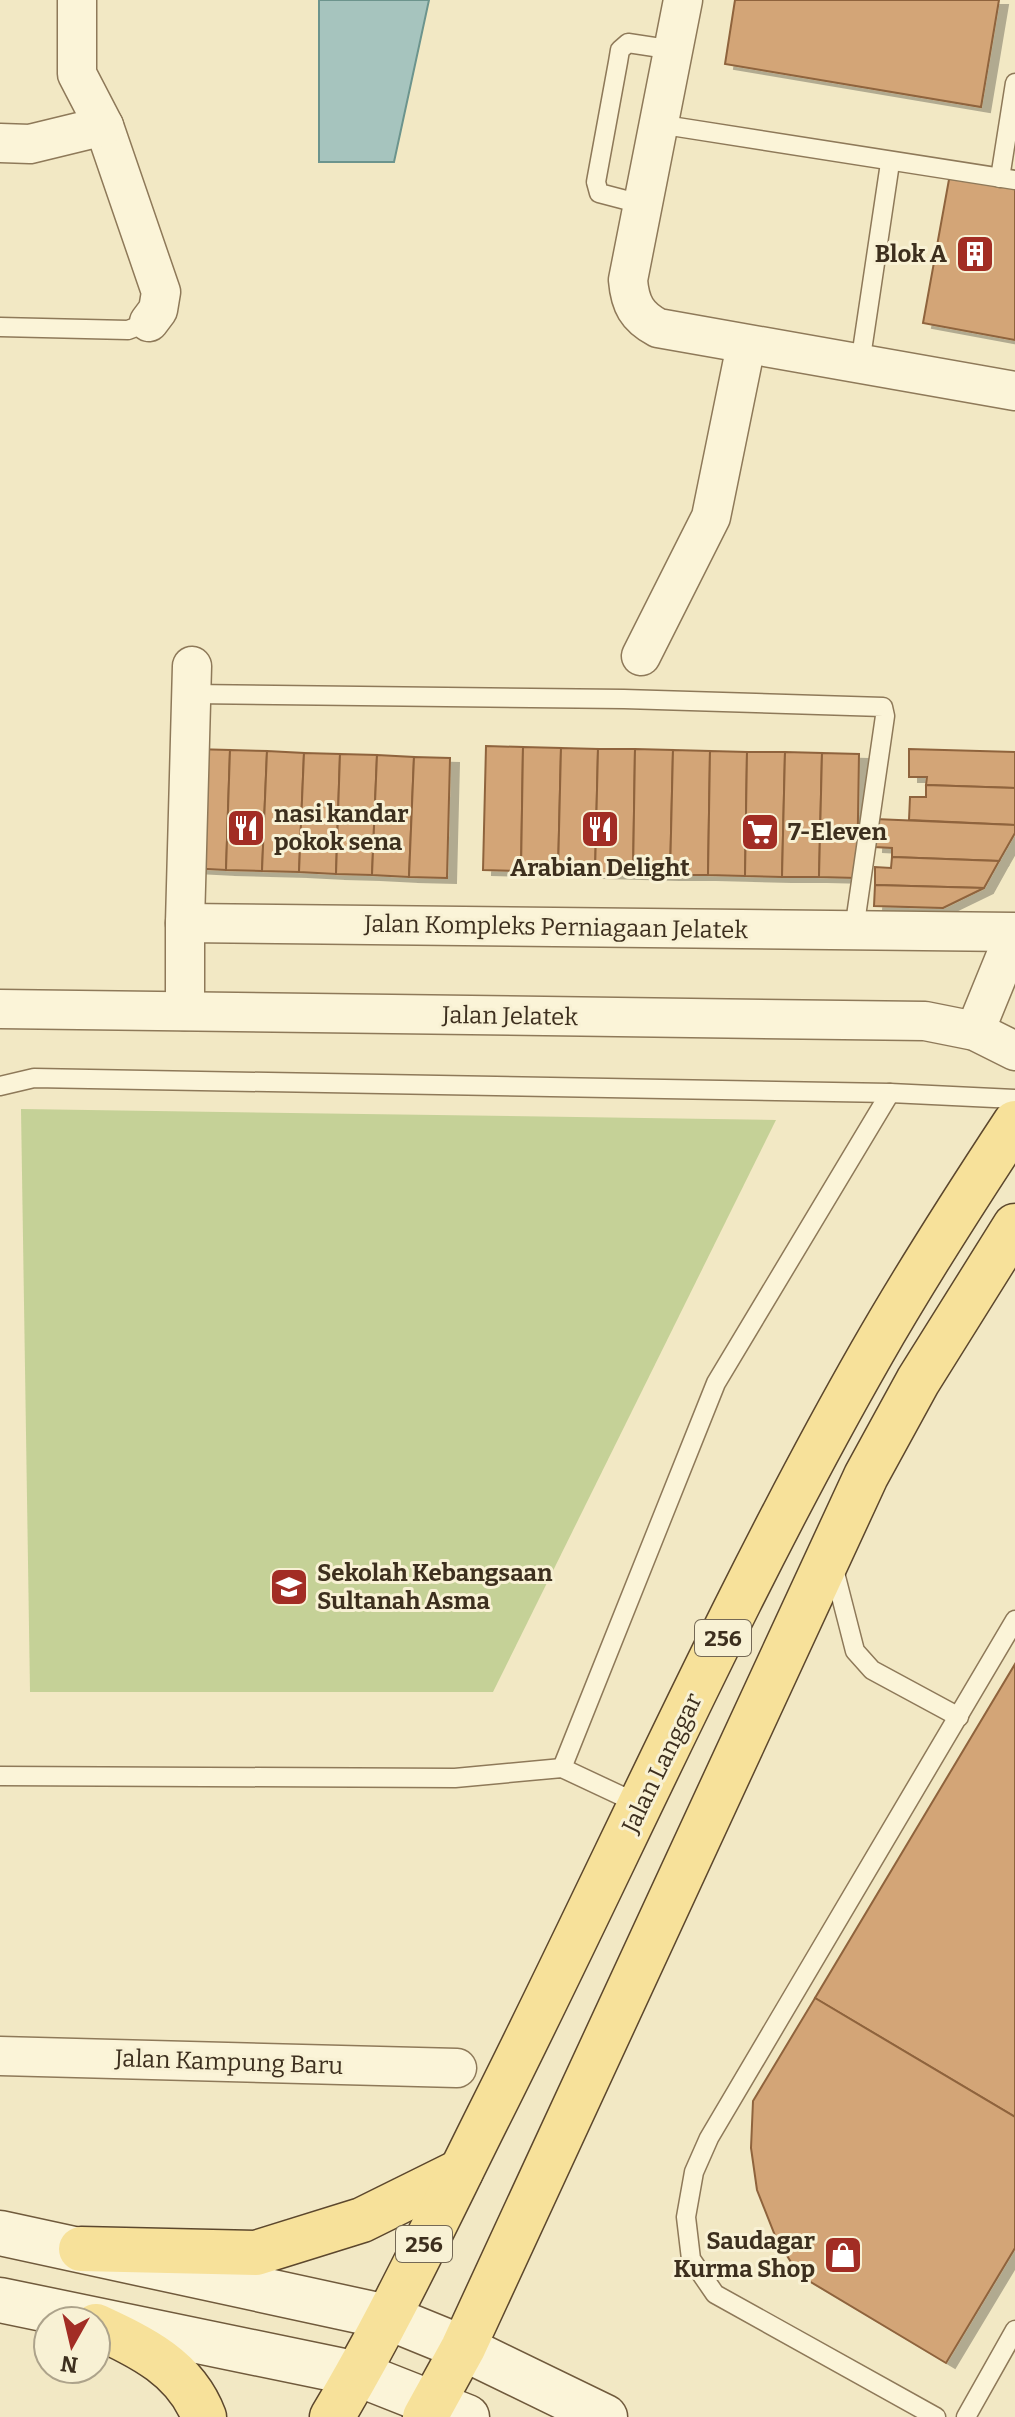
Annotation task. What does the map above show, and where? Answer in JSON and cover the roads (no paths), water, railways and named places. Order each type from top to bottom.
[{"type":"main road","name":"Jalan Langgar","points":[[332,2417],[358,2374],[461,2171],[794,1497],[870,1355],[941,1235],[1015,1123]]},
{"type":"main road","name":"256","points":[[442,2412],[463,2348],[866,1476],[918,1381],[1015,1226]]},
{"type":"main road","points":[[81,2249],[256,2253],[362,2220],[461,2171]]},
{"type":"main road","points":[[0,2233],[387,2317],[463,2348],[605,2417]]},
{"type":"main road","points":[[0,2300],[32,2308]]},
{"type":"main road","points":[[112,2326],[358,2374],[442,2412]]},
{"type":"main road","points":[[112,2334],[153,2353],[180,2377],[204,2417]]},
{"type":"street","points":[[77,0],[77,74],[104,126],[161,292],[158,310],[149,322]]},
{"type":"street","points":[[683,0],[628,280],[636,310],[658,328],[1015,391]]},
{"type":"street","points":[[0,143],[30,144],[104,126]]},
{"type":"street","points":[[641,656],[711,517],[746,345]]},
{"type":"street","points":[[185,1011],[192,680]]},
{"type":"street","name":"Jalan Kompleks Perniagaan Jelatek","points":[[185,923],[1015,932]]},
{"type":"street","points":[[975,1031],[1015,932]]},
{"type":"street","name":"Jalan Jelatek","points":[[0,1009],[925,1021],[975,1031],[1015,1051]]},
{"type":"street","name":"Jalan Kampung Baru","points":[[0,2056],[457,2068]]},
{"type":"lane","points":[[641,204],[599,193],[596,182],[620,50],[628,43],[674,50]]},
{"type":"lane","points":[[658,124],[890,163],[1008,179],[1015,83]]},
{"type":"lane","points":[[860,364],[890,163]]},
{"type":"lane","points":[[0,327],[128,330],[149,322]]},
{"type":"lane","points":[[192,680],[883,707],[885,716],[854,930]]},
{"type":"lane","points":[[0,1086],[34,1078],[890,1093],[1015,1099]]},
{"type":"lane","points":[[562,1768],[716,1383],[890,1093]]},
{"type":"lane","points":[[831,1555],[855,1651],[872,1670],[959,1717]]},
{"type":"lane","points":[[936,2417],[715,2294],[691,2259],[686,2217],[694,2172],[709,2138],[843,1906],[1015,1620]]},
{"type":"lane","points":[[0,1776],[455,1778],[562,1768],[641,1805]]},
{"type":"lane","points":[[966,2417],[1015,2330]]},
{"type":"water","points":[[319,0],[429,0],[394,162],[319,162]]},
{"type":"place","name":"Blok A","points":[[975,254]]},
{"type":"place","name":"nasi kandar pokok sena","points":[[246,828]]},
{"type":"place","name":"Arabian Delight","points":[[600,829]]},
{"type":"place","name":"7-Eleven","points":[[760,832]]},
{"type":"place","name":"Sekolah Kebangsaan Sultanah Asma","points":[[289,1587]]},
{"type":"place","name":"Saudagar Kurma Shop","points":[[843,2255]]}]
